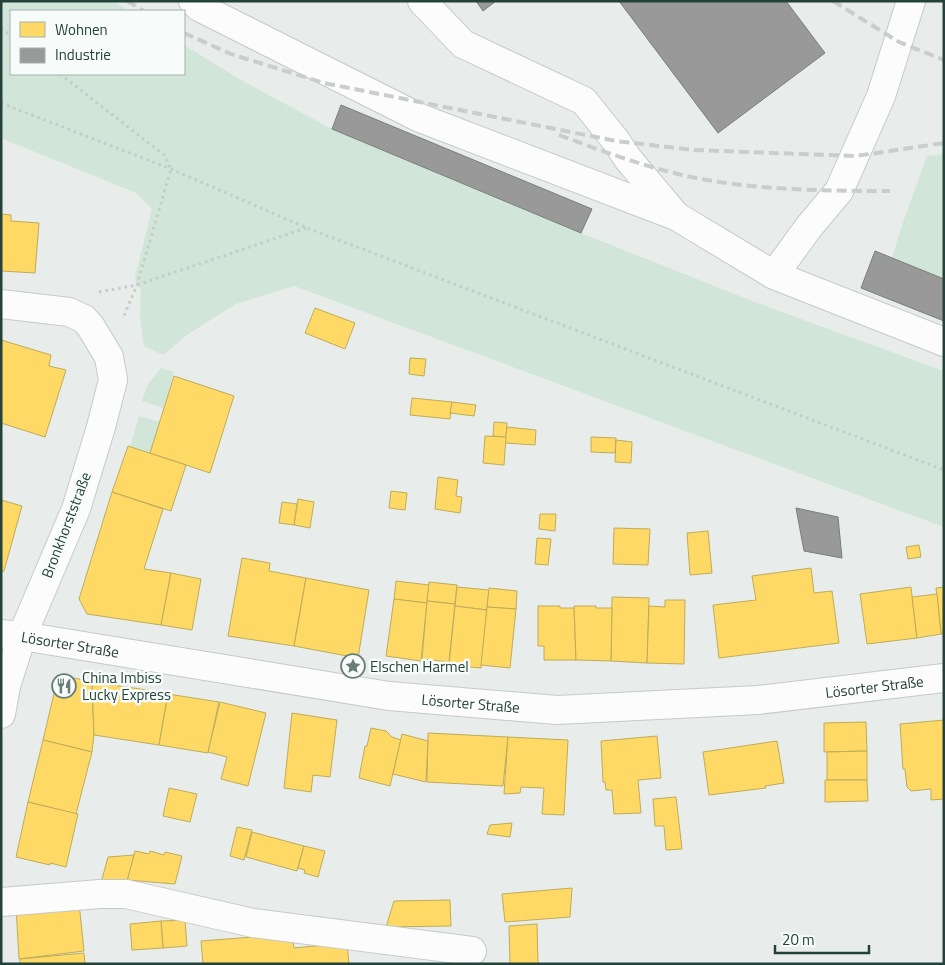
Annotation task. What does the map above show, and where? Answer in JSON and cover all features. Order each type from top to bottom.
[{"type":"street","points":[[193,1],[199,8],[420,118],[676,216],[774,275],[944,342]]},
{"type":"street","points":[[422,1],[464,44],[584,100],[628,159],[676,216]]},
{"type":"street","points":[[774,275],[808,228],[839,191],[881,96],[911,1]]},
{"type":"street","name":"Bronkhorststraße","points":[[1,304],[69,312],[84,319],[97,336],[109,357],[113,380],[76,509],[11,635],[1,714]]},
{"type":"street","name":"Lösorter Straße","points":[[11,635],[389,696],[557,710],[758,700],[944,678]]},
{"type":"street","points":[[1,902],[100,894],[126,894],[253,923],[472,951]]},
{"type":"path","points":[[61,75],[164,155],[171,169],[137,285],[123,318]]},
{"type":"path","points":[[1,103],[171,169],[307,228],[944,470]]},
{"type":"path","points":[[99,292],[137,285],[307,228]]},
{"type":"green space","points":[[1,1],[113,1],[127,10],[10,10],[10,75],[185,75],[185,46],[241,80],[332,129],[581,233],[760,304],[944,371],[944,527],[294,286],[236,304],[187,335],[163,355],[144,346],[140,318],[141,290],[137,285],[135,277],[152,209],[136,193],[1,138]]},
{"type":"green space","points":[[944,154],[944,279],[892,258],[927,156]]},
{"type":"green space","points":[[161,368],[174,372],[164,408],[142,401],[148,384]]},
{"type":"green space","points":[[139,416],[160,422],[150,453],[130,447]]},
{"type":"building: Wohnen","points":[[1,214],[11,215],[11,221],[39,223],[35,273],[1,271]]},
{"type":"building: Wohnen","points":[[315,308],[355,323],[345,349],[305,333]]},
{"type":"building: Wohnen","points":[[1,340],[51,355],[49,366],[66,370],[45,437],[1,423]]},
{"type":"building: Wohnen","points":[[410,358],[426,359],[424,376],[409,374]]},
{"type":"building: Wohnen","points":[[174,376],[234,396],[210,473],[150,453]]},
{"type":"building: Wohnen","points":[[412,398],[452,402],[450,419],[410,415]]},
{"type":"building: Wohnen","points":[[452,402],[476,405],[474,416],[450,413]]},
{"type":"building: Wohnen","points":[[494,422],[507,423],[506,437],[493,436]]},
{"type":"building: Wohnen","points":[[507,427],[536,430],[535,445],[505,443]]},
{"type":"building: Wohnen","points":[[485,436],[506,437],[504,465],[483,463]]},
{"type":"building: Wohnen","points":[[591,437],[616,438],[615,453],[591,452]]},
{"type":"building: Wohnen","points":[[616,440],[632,442],[631,463],[615,462]]},
{"type":"building: Wohnen","points":[[128,446],[186,465],[171,511],[112,492]]},
{"type":"building: Wohnen","points":[[438,477],[458,480],[456,496],[462,497],[460,513],[435,509]]},
{"type":"building: Wohnen","points":[[391,491],[407,493],[405,510],[389,508]]},
{"type":"building: Wohnen","points":[[112,492],[163,509],[144,569],[171,573],[161,625],[87,614],[79,599]]},
{"type":"building: Wohnen","points":[[298,499],[314,502],[310,528],[294,525]]},
{"type":"building: Wohnen","points":[[1,500],[22,506],[4,571],[1,572]]},
{"type":"building: Wohnen","points":[[282,502],[297,504],[294,525],[279,523]]},
{"type":"building: Wohnen","points":[[540,514],[556,514],[555,531],[539,529]]},
{"type":"building: Wohnen","points":[[614,528],[650,529],[648,565],[613,564]]},
{"type":"building: Wohnen","points":[[708,531],[712,573],[690,575],[687,533]]},
{"type":"building: Wohnen","points":[[537,538],[551,539],[548,565],[535,564]]},
{"type":"building: Wohnen","points":[[919,545],[921,557],[908,559],[906,547]]},
{"type":"building: Wohnen","points":[[242,558],[270,563],[269,571],[306,578],[294,646],[228,636]]},
{"type":"building: Wohnen","points":[[811,568],[814,593],[832,591],[839,643],[719,658],[713,605],[756,600],[752,576]]},
{"type":"building: Wohnen","points":[[171,573],[201,579],[192,630],[161,625]]},
{"type":"building: Wohnen","points":[[306,578],[369,590],[358,658],[294,646]]},
{"type":"building: Wohnen","points":[[396,581],[429,585],[427,603],[394,599]]},
{"type":"building: Wohnen","points":[[429,582],[457,585],[455,604],[427,601]]},
{"type":"building: Wohnen","points":[[457,587],[489,590],[487,610],[455,606]]},
{"type":"building: Wohnen","points":[[911,587],[917,638],[867,644],[860,594]]},
{"type":"building: Wohnen","points":[[944,587],[944,634],[941,634],[936,588]]},
{"type":"building: Wohnen","points":[[489,588],[517,591],[516,609],[487,607]]},
{"type":"building: Wohnen","points":[[937,594],[941,634],[917,638],[912,597]]},
{"type":"building: Wohnen","points":[[612,597],[649,598],[647,663],[611,661]]},
{"type":"building: Wohnen","points":[[394,599],[427,603],[421,661],[386,656]]},
{"type":"building: Wohnen","points":[[665,600],[685,600],[684,664],[647,663],[649,606],[665,607]]},
{"type":"building: Wohnen","points":[[427,601],[455,604],[449,662],[422,659]]},
{"type":"building: Wohnen","points":[[455,606],[487,610],[481,668],[449,665]]},
{"type":"building: Wohnen","points":[[538,606],[574,608],[576,660],[544,660],[544,646],[538,646]]},
{"type":"building: Wohnen","points":[[574,606],[612,608],[611,661],[576,660]]},
{"type":"building: Wohnen","points":[[487,607],[516,609],[510,668],[481,665]]},
{"type":"building: Wohnen","points":[[65,676],[92,682],[94,735],[92,752],[43,740],[57,681]]},
{"type":"building: Wohnen","points":[[92,682],[168,693],[159,745],[94,735]]},
{"type":"building: Wohnen","points":[[168,694],[219,702],[208,753],[159,745]]},
{"type":"building: Wohnen","points":[[220,702],[266,713],[248,786],[221,779],[227,757],[208,752]]},
{"type":"building: Wohnen","points":[[292,713],[337,720],[330,777],[313,775],[311,792],[284,788]]},
{"type":"building: Wohnen","points":[[944,720],[944,799],[931,800],[931,789],[911,791],[907,787],[905,769],[903,769],[900,724]]},
{"type":"building: Wohnen","points":[[866,722],[867,751],[824,752],[824,723]]},
{"type":"building: Wohnen","points":[[371,728],[386,731],[392,737],[401,740],[390,786],[359,778],[365,746],[367,746]]},
{"type":"building: Wohnen","points":[[428,733],[508,737],[503,786],[427,782]]},
{"type":"building: Wohnen","points":[[402,734],[428,741],[426,782],[393,774]]},
{"type":"building: Wohnen","points":[[657,736],[661,778],[638,780],[641,813],[614,814],[612,790],[606,790],[605,782],[603,782],[601,741]]},
{"type":"building: Wohnen","points":[[508,737],[568,740],[564,815],[542,814],[544,788],[521,787],[520,793],[504,794]]},
{"type":"building: Wohnen","points":[[43,740],[92,752],[76,814],[28,802]]},
{"type":"building: Wohnen","points":[[777,741],[784,783],[765,786],[766,788],[709,795],[703,752]]},
{"type":"building: Wohnen","points":[[867,751],[867,780],[827,780],[827,752]]},
{"type":"building: Wohnen","points":[[825,780],[867,780],[868,801],[825,802]]},
{"type":"building: Wohnen","points":[[169,788],[197,794],[190,822],[163,816]]},
{"type":"building: Wohnen","points":[[676,797],[682,849],[666,850],[664,826],[655,826],[653,799]]},
{"type":"building: Wohnen","points":[[28,802],[78,814],[66,867],[16,857]]},
{"type":"building: Wohnen","points":[[512,823],[510,837],[487,834],[490,825]]},
{"type":"building: Wohnen","points":[[237,827],[252,830],[244,860],[230,856]]},
{"type":"building: Wohnen","points":[[252,832],[304,846],[297,871],[246,857]]},
{"type":"building: Wohnen","points":[[304,846],[325,851],[318,877],[304,873],[305,870],[298,868]]},
{"type":"building: Wohnen","points":[[135,851],[149,854],[150,851],[164,855],[165,852],[182,856],[175,884],[127,880]]},
{"type":"building: Wohnen","points":[[134,855],[127,881],[101,883],[108,857]]},
{"type":"building: Wohnen","points":[[572,888],[570,917],[505,922],[502,894]]},
{"type":"building: Wohnen","points":[[450,900],[451,926],[386,927],[394,901]]},
{"type":"building: Wohnen","points":[[79,903],[84,951],[19,959],[16,907]]},
{"type":"building: Wohnen","points":[[185,920],[187,946],[163,948],[161,921]]},
{"type":"building: Wohnen","points":[[161,921],[163,948],[132,950],[130,924]]},
{"type":"building: Wohnen","points":[[537,924],[538,964],[510,964],[509,926]]},
{"type":"building: Wohnen","points":[[292,934],[294,948],[347,943],[349,964],[203,964],[201,941]]},
{"type":"building: Wohnen","points":[[84,953],[85,964],[20,964],[20,959]]},
{"type":"building: Industrie","points":[[476,1],[496,1],[483,11]]},
{"type":"building: Industrie","points":[[619,1],[786,1],[825,53],[718,133]]},
{"type":"building: Industrie","points":[[341,105],[592,209],[581,233],[332,129]]},
{"type":"building: Industrie","points":[[875,251],[944,279],[944,321],[861,288]]},
{"type":"building: Industrie","points":[[796,508],[838,517],[842,558],[804,551]]},
{"type":"railway","points":[[127,1],[142,10]]},
{"type":"railway","points":[[833,1],[899,42],[944,60]]},
{"type":"railway","points":[[185,33],[231,54],[324,83],[616,141],[694,150],[856,156],[944,143]]},
{"type":"railway","points":[[559,135],[651,167],[707,180],[785,189],[890,191]]},
{"type":"place","name":"Elschen Harmel","points":[[353,666]]},
{"type":"place","name":"China Imbiss Lucky Express","points":[[64,686]]}]
